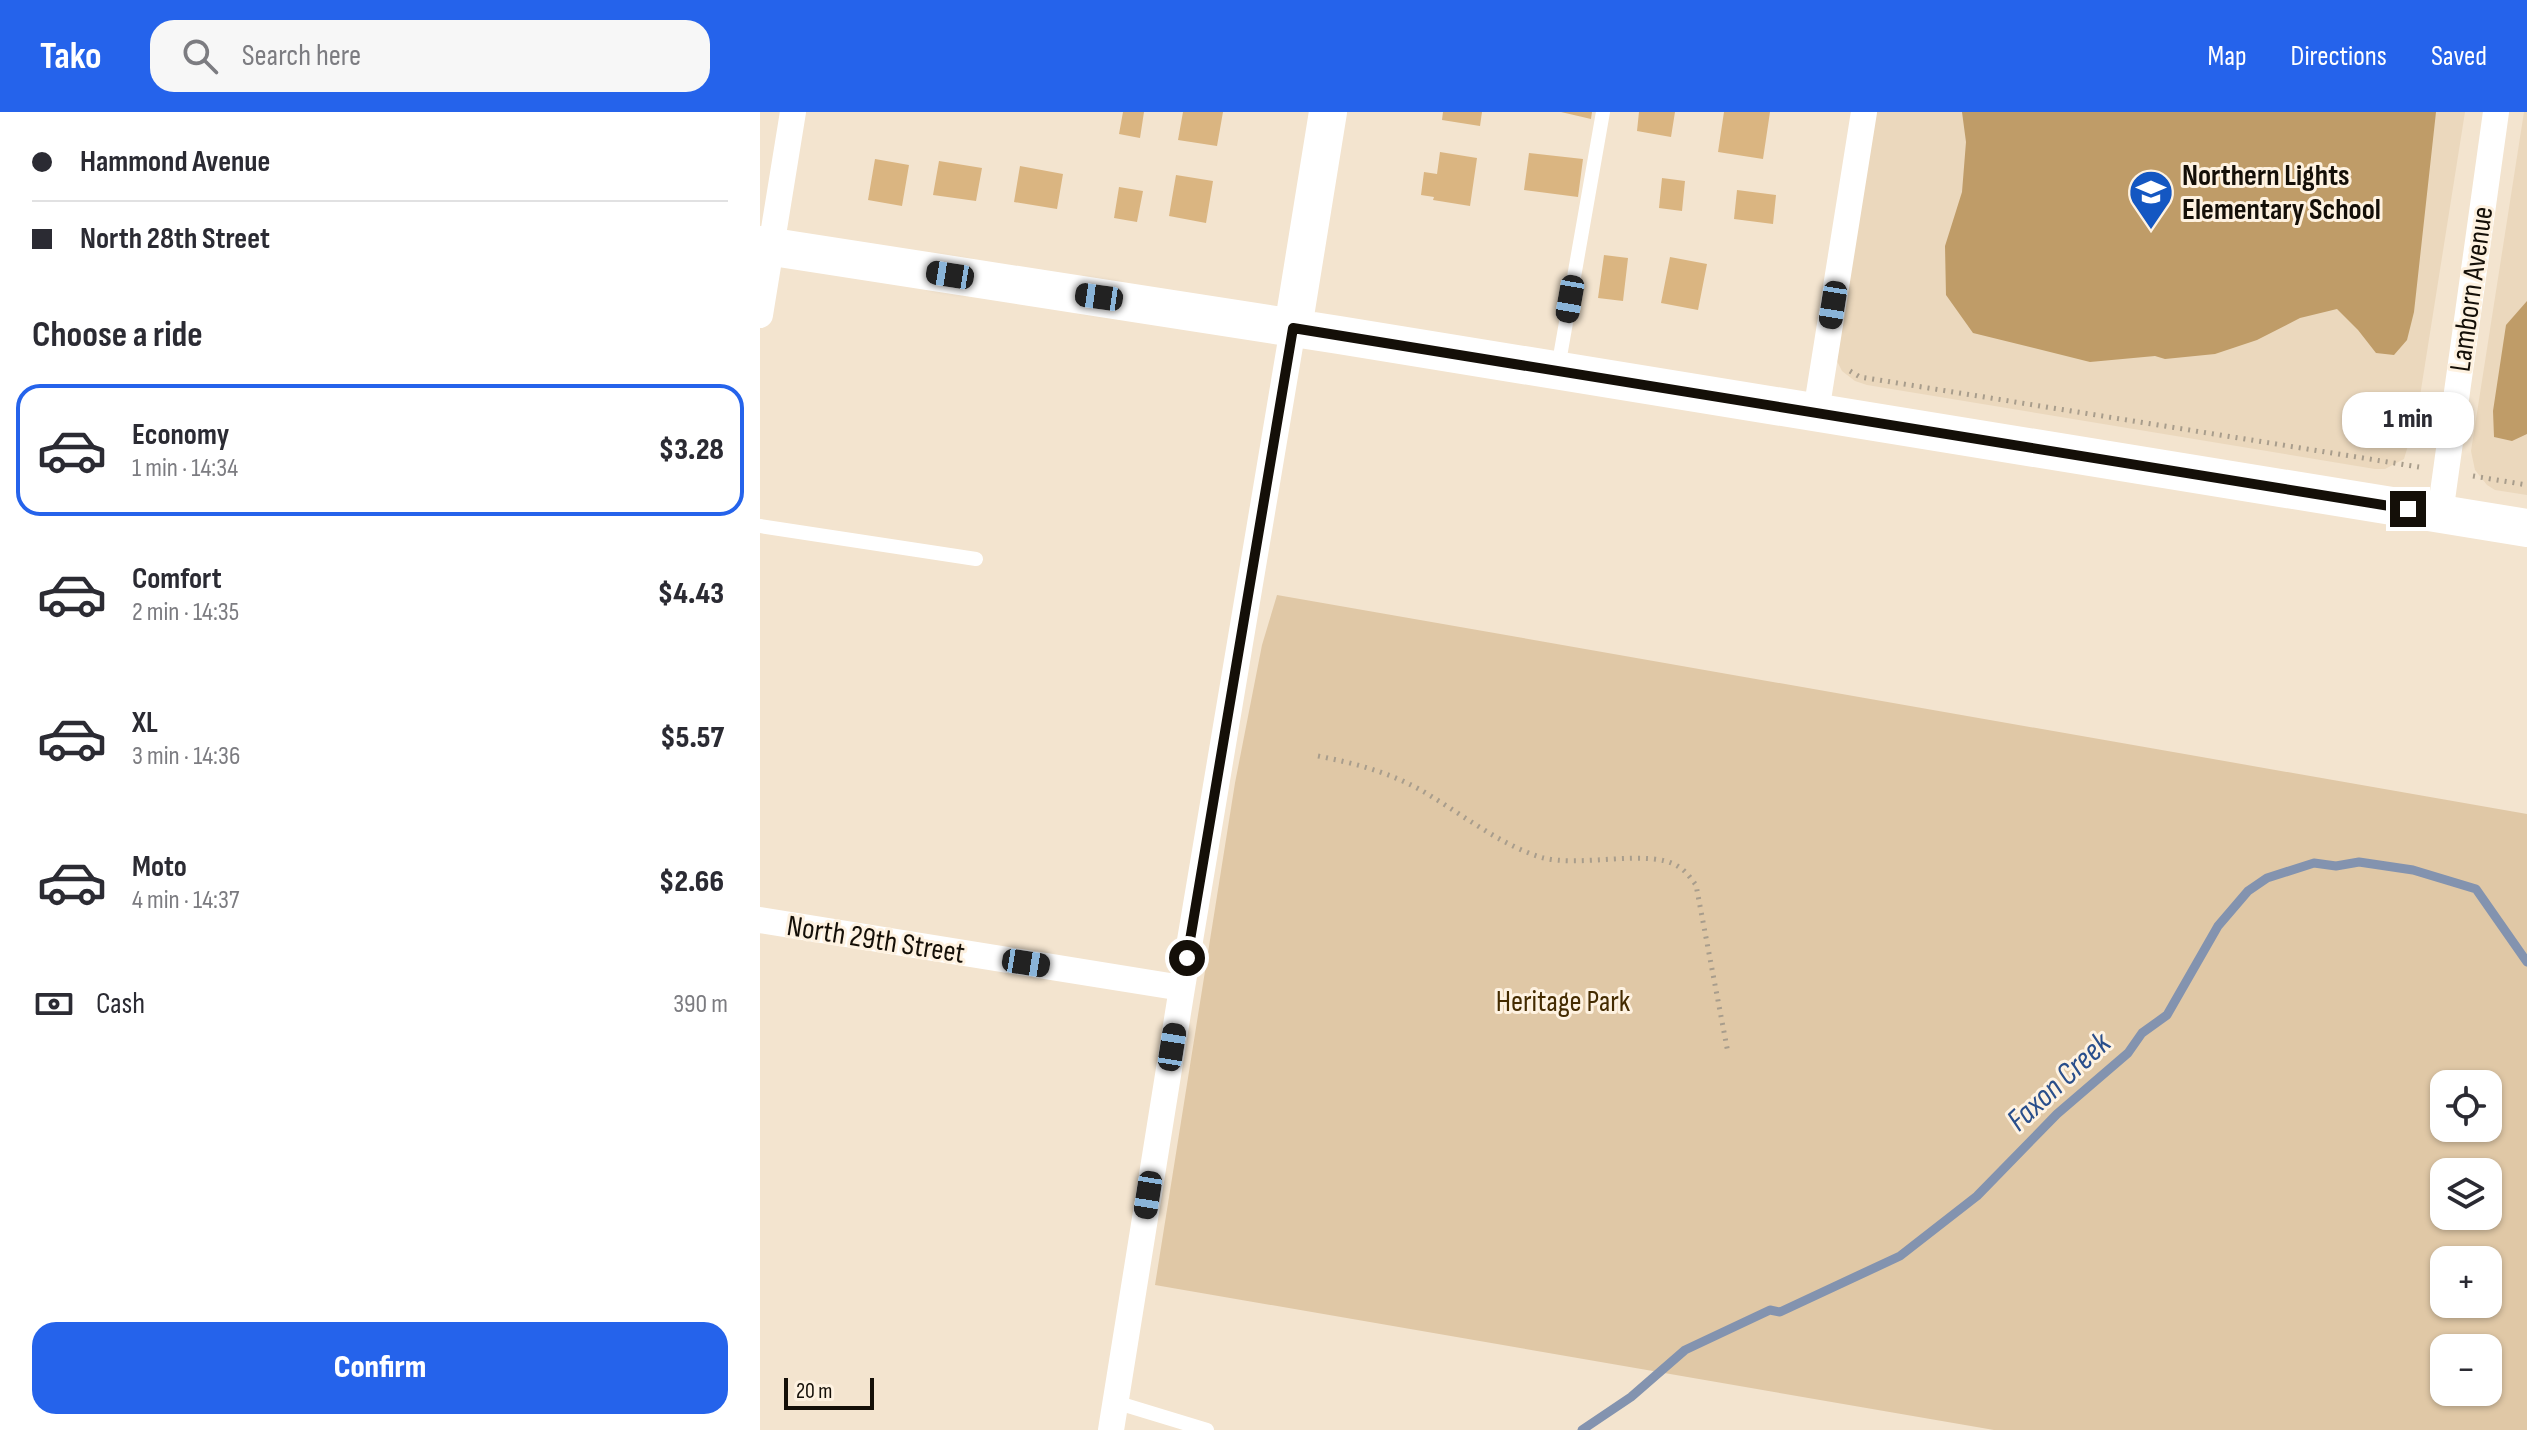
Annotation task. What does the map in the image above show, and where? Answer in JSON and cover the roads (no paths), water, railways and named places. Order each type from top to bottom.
[{"type":"main road","points":[[1293,328],[1328,112]]},
{"type":"main road","points":[[765,246],[1293,328],[2527,528]]},
{"type":"street","points":[[760,315],[765,246],[793,112]]},
{"type":"street","points":[[1816,412],[1864,112]]},
{"type":"street","name":"Lamborn Avenue","points":[[2440,514],[2496,112]]},
{"type":"street","points":[[1111,1430],[1293,328]]},
{"type":"street","name":"North 29th Street","points":[[760,920],[1182,988]]},
{"type":"lane","points":[[1558,371],[1603,112]]},
{"type":"lane","points":[[760,526],[976,559]]},
{"type":"lane","points":[[1115,1402],[1207,1430]]},
{"type":"waterway","name":"Faxon Creek","points":[[1582,1430],[1631,1397],[1685,1350],[1770,1310],[1780,1312],[1900,1256],[1977,1196],[2057,1114],[2128,1053],[2142,1033],[2167,1015],[2218,926],[2248,891],[2267,878],[2314,863],[2336,866],[2359,862],[2413,870],[2476,889],[2527,962]]},
{"type":"place","name":"Northern Lights Elementary School","points":[[2151,231]]},
{"type":"park label","name":"Heritage Park","points":[[1563,1001]]}]
